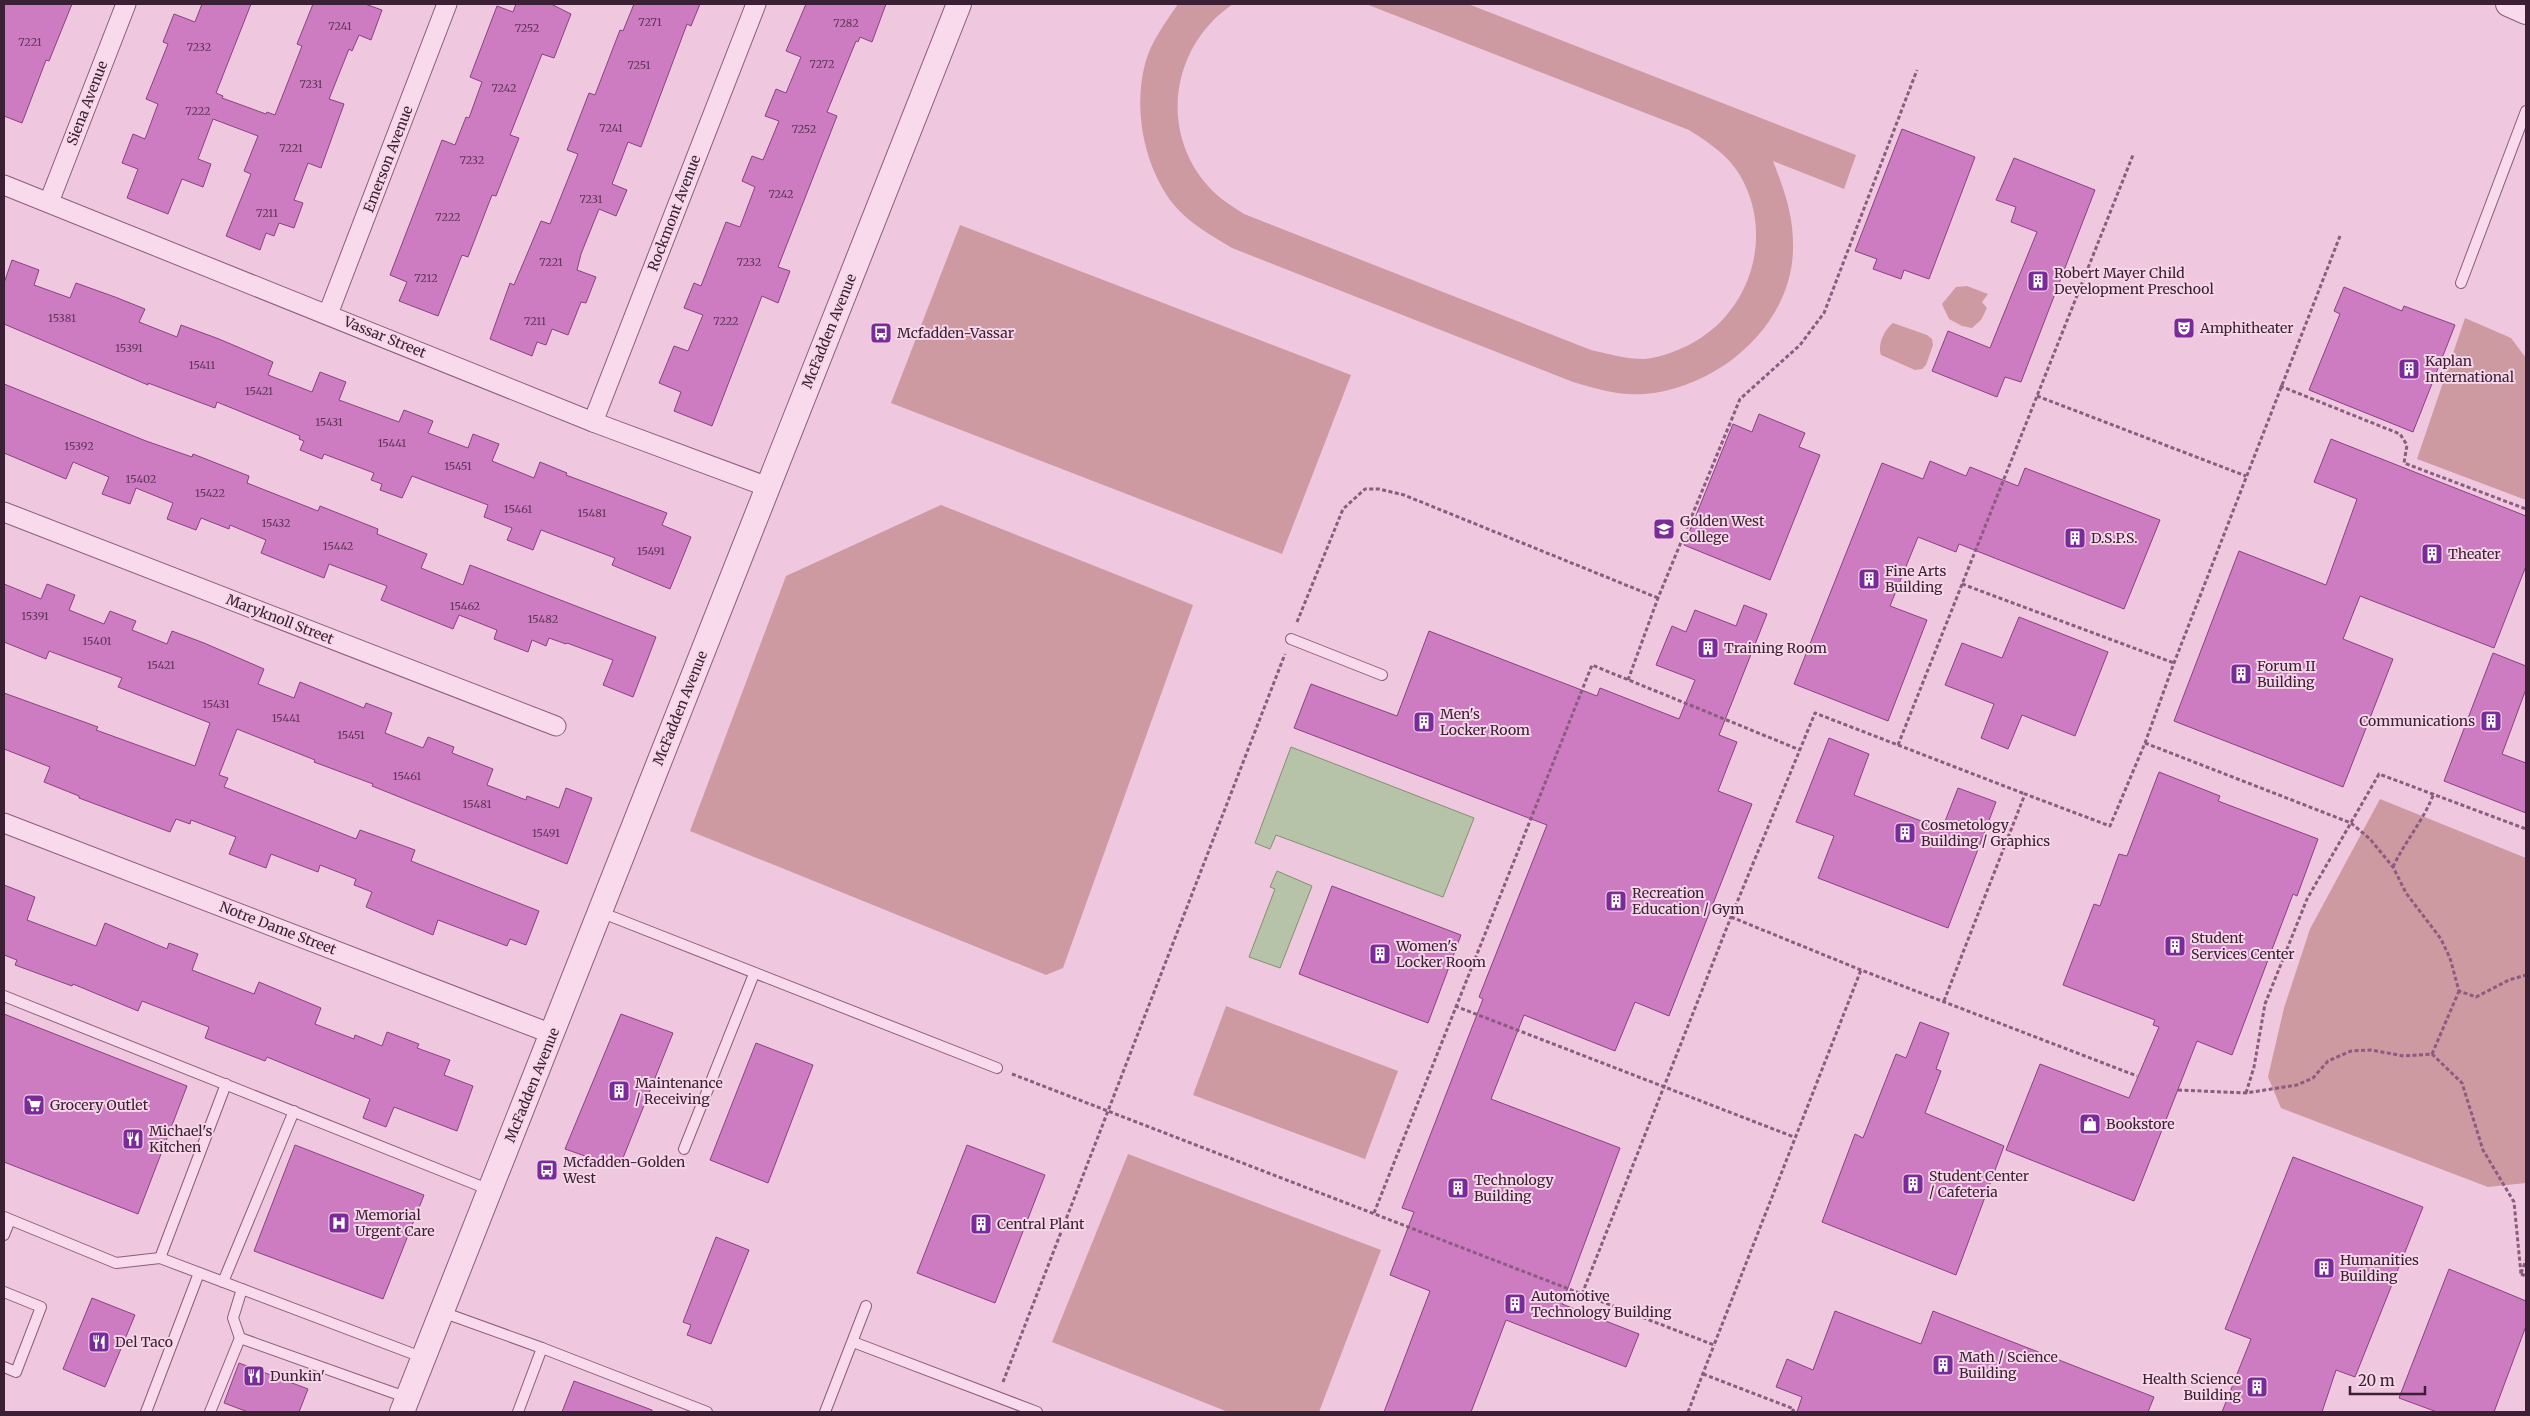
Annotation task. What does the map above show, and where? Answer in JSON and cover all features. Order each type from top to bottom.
[{"type":"street","name":"Siena Avenue","points":[[49,202],[126,4]]},
{"type":"street","name":"Emerson Avenue","points":[[328,314],[447,4]]},
{"type":"street","name":"Rockmont Avenue","points":[[593,422],[756,4]]},
{"type":"street","name":"McFadden Avenue","points":[[405,1405],[959,4]]},
{"type":"street","points":[[2508,4],[2526,12]]},
{"type":"street","name":"Vassar Street","points":[[4,185],[593,422],[768,487]]},
{"type":"street","name":"Maryknoll Street","points":[[4,512],[556,726]]},
{"type":"street","name":"Notre Dame Street","points":[[4,823],[552,1034]]},
{"type":"lane","points":[[2461,283],[2526,110]]},
{"type":"lane","points":[[1291,639],[1382,675]]},
{"type":"lane","points":[[600,912],[997,1068]]},
{"type":"lane","points":[[684,1149],[754,974]]},
{"type":"lane","points":[[4,996],[490,1190]]},
{"type":"lane","points":[[160,1258],[226,1084]]},
{"type":"lane","points":[[223,1282],[294,1111]]},
{"type":"lane","points":[[4,1235],[7,1218],[116,1263],[160,1258],[424,1358]]},
{"type":"lane","points":[[146,1412],[199,1273]]},
{"type":"lane","points":[[210,1412],[240,1338],[233,1318],[242,1289]]},
{"type":"lane","points":[[4,1292],[41,1307],[16,1372],[4,1367]]},
{"type":"lane","points":[[824,1412],[866,1306]]},
{"type":"lane","points":[[442,1312],[542,1348],[707,1412]]},
{"type":"lane","points":[[240,1338],[405,1405]]},
{"type":"lane","points":[[852,1342],[1037,1412]]},
{"type":"lane","points":[[518,1412],[542,1348]]},
{"type":"path","points":[[1628,680],[1658,598],[1740,399],[1800,345],[1824,313],[1917,70]]},
{"type":"path","points":[[1898,745],[2133,155]]},
{"type":"path","points":[[1582,1294],[1731,918],[1815,713],[2110,826],[2145,743],[2280,386],[2340,236]]},
{"type":"path","points":[[2280,386],[2400,434],[2407,445],[2404,463],[2526,509]]},
{"type":"path","points":[[2037,396],[2246,476]]},
{"type":"path","points":[[997,1397],[1343,509],[1365,489],[1378,488],[1404,495],[1658,598]]},
{"type":"path","points":[[1962,584],[2174,663]]},
{"type":"path","points":[[1374,1212],[1592,665],[1800,750]]},
{"type":"path","points":[[2145,743],[2351,823],[2370,839],[2393,866],[2406,893],[2441,939],[2450,958],[2459,991],[2432,1054]]},
{"type":"path","points":[[2246,1093],[2254,1067],[2268,996],[2307,899],[2379,774],[2526,829]]},
{"type":"path","points":[[2393,866],[2403,845],[2426,812],[2434,793]]},
{"type":"path","points":[[1944,1001],[2025,794]]},
{"type":"path","points":[[1731,918],[2137,1076]]},
{"type":"path","points":[[1688,1412],[1794,1137],[1861,970]]},
{"type":"path","points":[[2459,991],[2476,997],[2509,980],[2526,974]]},
{"type":"path","points":[[1455,1006],[1794,1137]]},
{"type":"path","points":[[2178,1090],[2246,1093],[2297,1085],[2313,1078],[2328,1061],[2351,1051],[2371,1050],[2404,1056],[2432,1054],[2462,1083],[2483,1150],[2514,1202],[2521,1274]]},
{"type":"path","points":[[997,1068],[1374,1212],[1714,1345]]},
{"type":"path","points":[[2521,1274],[2526,1260]]},
{"type":"path","points":[[2521,1274],[2526,1276]]},
{"type":"path","points":[[1703,1374],[1794,1409],[1792,1412]]},
{"type":"shaded area","points":[[1178,4],[1233,4],[1212,21],[1196,42],[1185,65],[1179,89],[1178,115],[1182,140],[1192,164],[1208,186],[1221,198],[1244,214],[1591,350],[1610,355],[1644,359],[1676,351],[1702,337],[1721,321],[1736,302],[1747,280],[1754,257],[1756,233],[1753,209],[1745,185],[1735,167],[1721,153],[1689,130],[1366,4],[1468,4],[1856,155],[1844,189],[1773,161],[1785,194],[1792,227],[1793,250],[1789,278],[1779,304],[1764,328],[1745,349],[1723,366],[1698,380],[1671,389],[1644,394],[1608,391],[1573,382],[1232,248],[1187,218],[1174,205],[1164,190],[1148,156],[1141,119],[1140,100],[1145,64],[1151,47]]},
{"type":"shaded area","points":[[960,225],[1351,375],[1282,554],[891,403]]},
{"type":"shaded area","points":[[1967,286],[1988,294],[1982,302],[1987,308],[1981,320],[1972,328],[1962,326],[1949,319],[1942,304],[1956,287]]},
{"type":"shaded area","points":[[2465,318],[2511,338],[2526,358],[2526,500],[2417,459]]},
{"type":"shaded area","points":[[1893,323],[1927,335],[1932,339],[1933,345],[1926,365],[1922,369],[1915,370],[1881,355],[1882,337]]},
{"type":"shaded area","points":[[941,505],[1193,605],[1063,968],[1046,975],[690,831],[786,576]]},
{"type":"shaded area","points":[[1291,747],[1474,818],[1443,897],[1276,835],[1270,849],[1255,843]]},
{"type":"shaded area","points":[[2380,799],[2526,858],[2526,1183],[2488,1187],[2281,1108],[2268,1077],[2284,1008],[2310,929]]},
{"type":"shaded area","points":[[1277,871],[1312,886],[1280,968],[1249,957],[1275,889],[1270,887]]},
{"type":"shaded area","points":[[1226,1006],[1398,1071],[1365,1159],[1193,1095]]},
{"type":"shaded area","points":[[1128,1154],[1381,1250],[1319,1412],[1228,1412],[1052,1342]]},
{"type":"building","points":[[4,4],[72,4],[49,61],[46,60],[22,123],[4,116]]},
{"type":"building","points":[[202,4],[251,4],[216,93],[223,96],[222,98],[266,114],[267,112],[275,115],[302,46],[297,44],[313,4],[365,4],[382,10],[371,40],[359,35],[352,51],[349,49],[329,99],[344,104],[321,168],[308,163],[294,200],[303,203],[294,228],[279,223],[274,236],[266,233],[260,250],[226,236],[251,174],[244,171],[258,136],[213,119],[198,159],[211,164],[203,187],[182,179],[168,214],[127,198],[138,169],[122,163],[133,134],[145,139],[158,104],[146,99],[168,44],[163,42],[174,14],[195,22]]},
{"type":"building","points":[[516,4],[551,4],[571,14],[554,58],[542,54],[510,135],[519,138],[496,196],[492,195],[468,257],[462,255],[438,316],[399,301],[407,282],[390,275],[442,140],[455,145],[466,117],[469,118],[482,82],[470,77],[497,6],[513,12]]},
{"type":"building","points":[[634,4],[700,4],[691,26],[687,24],[641,147],[628,142],[612,184],[627,190],[616,216],[599,209],[581,254],[577,270],[596,277],[586,303],[581,302],[568,335],[552,329],[546,345],[537,342],[532,356],[490,339],[510,283],[514,285],[541,221],[550,224],[578,154],[567,150],[589,93],[595,95],[620,30],[623,31]]},
{"type":"building","points":[[806,4],[886,4],[872,42],[860,37],[858,42],[856,41],[827,112],[837,116],[778,267],[790,271],[778,303],[762,296],[712,426],[674,411],[681,392],[659,383],[674,346],[688,351],[703,315],[684,308],[694,283],[701,286],[726,222],[740,227],[755,187],[742,181],[752,156],[763,160],[779,121],[765,116],[776,89],[786,93],[801,57],[786,51]]},
{"type":"building","points":[[1902,129],[1975,157],[1929,279],[1904,270],[1901,279],[1873,269],[1877,259],[1855,251]]},
{"type":"building","name":"Robert Mayer Child Development Preschool","points":[[2014,158],[2095,190],[2021,382],[2005,377],[1997,397],[1932,371],[1948,331],[1990,348],[2037,232],[2011,222],[2016,207],[1996,200]]},
{"type":"building","points":[[12,260],[39,270],[34,285],[70,298],[76,283],[115,297],[145,309],[139,322],[177,337],[181,325],[273,362],[268,375],[312,392],[320,372],[346,382],[339,400],[399,422],[404,410],[433,421],[428,433],[468,448],[473,434],[499,444],[492,461],[534,478],[540,462],[567,473],[566,475],[667,513],[662,525],[691,537],[670,589],[612,565],[615,558],[541,530],[533,550],[507,540],[512,528],[484,517],[488,505],[412,476],[402,498],[380,490],[382,484],[371,480],[374,473],[324,454],[322,459],[300,450],[304,441],[299,439],[300,436],[217,402],[215,408],[148,383],[148,385],[4,324],[4,283]]},
{"type":"building","points":[[2344,287],[2402,311],[2404,306],[2455,325],[2413,432],[2309,390],[2340,314],[2334,311]]},
{"type":"building","points":[[4,384],[146,441],[192,457],[193,454],[249,476],[247,483],[318,511],[320,506],[378,529],[377,534],[427,554],[421,568],[463,585],[470,565],[656,637],[633,697],[603,685],[613,660],[549,638],[546,646],[532,640],[528,652],[494,639],[497,630],[459,615],[453,629],[381,600],[387,586],[329,564],[324,578],[261,553],[266,540],[230,525],[229,529],[201,518],[196,530],[167,519],[173,503],[136,488],[130,504],[102,494],[109,477],[73,462],[66,479],[4,453]]},
{"type":"building","points":[[1759,414],[1805,433],[1799,447],[1820,455],[1770,580],[1684,545],[1733,424],[1752,432]]},
{"type":"building","points":[[2331,439],[2526,516],[2526,566],[2494,648],[2360,596],[2343,639],[2393,659],[2343,787],[2174,721],[2239,551],[2326,585],[2357,499],[2314,482]]},
{"type":"building","points":[[1930,461],[1966,476],[1970,467],[2018,486],[2025,468],[2160,520],[2124,609],[1959,544],[1956,552],[1918,537],[1890,606],[1927,620],[1888,721],[1794,684],[1882,463],[1923,479]]},
{"type":"building","points":[[4,584],[41,599],[47,584],[75,595],[69,610],[104,624],[110,611],[136,621],[132,630],[167,644],[172,631],[204,643],[264,669],[258,684],[294,698],[300,682],[364,708],[366,703],[392,713],[385,733],[423,748],[428,737],[454,747],[452,753],[493,769],[487,785],[526,800],[527,796],[559,808],[566,788],[592,798],[567,864],[372,786],[373,784],[314,762],[315,760],[237,729],[219,775],[228,778],[224,787],[356,839],[360,830],[415,850],[411,861],[539,911],[526,945],[510,939],[507,946],[438,920],[433,935],[366,907],[372,892],[354,885],[356,879],[320,865],[318,872],[271,854],[266,868],[229,854],[236,837],[191,820],[190,824],[176,819],[170,832],[79,798],[79,796],[44,782],[50,767],[4,749],[4,693],[98,727],[96,730],[195,766],[210,723],[118,687],[122,678],[49,651],[46,659],[4,642]]},
{"type":"building","points":[[1744,605],[1767,614],[1719,735],[1737,742],[1718,791],[1752,804],[1669,1016],[1635,1002],[1615,1051],[1524,1015],[1491,1099],[1620,1148],[1562,1304],[1639,1334],[1626,1367],[1506,1320],[1471,1412],[1384,1412],[1430,1291],[1390,1275],[1414,1212],[1402,1208],[1483,999],[1479,997],[1547,825],[1294,728],[1311,684],[1397,716],[1429,631],[1597,696],[1600,688],[1679,719],[1695,680],[1656,665],[1672,626],[1686,632],[1695,610],[1736,626]]},
{"type":"building","points":[[2019,617],[2108,652],[2075,736],[2022,715],[2008,749],[1981,738],[1994,704],[1945,685],[1962,643],[2002,658]]},
{"type":"building","name":"Communications","points":[[2493,653],[2526,666],[2526,689],[2502,754],[2526,763],[2526,813],[2444,781]]},
{"type":"building","name":"Cosmetology Building / Graphics","points":[[1829,738],[1869,754],[1854,795],[1942,829],[1958,788],[1996,802],[1948,928],[1818,878],[1834,836],[1796,822]]},
{"type":"building","name":"Student Services Center","points":[[2159,772],[2220,796],[2218,801],[2318,839],[2297,896],[2293,894],[2232,1055],[2197,1041],[2134,1201],[2006,1150],[2040,1064],[2129,1098],[2159,1027],[2153,1025],[2155,1020],[2063,985],[2094,904],[2100,906],[2119,854],[2127,856]]},
{"type":"building","points":[[4,885],[35,897],[27,920],[96,946],[105,923],[167,949],[169,943],[198,954],[192,970],[254,994],[259,982],[321,1008],[315,1024],[354,1039],[355,1035],[382,1046],[387,1032],[419,1044],[417,1048],[450,1060],[444,1075],[473,1086],[457,1131],[394,1107],[386,1127],[363,1118],[370,1099],[267,1057],[265,1061],[205,1038],[209,1027],[142,1001],[138,1011],[73,984],[72,986],[15,965],[17,960],[4,955]]},
{"type":"building","name":"Women's Locker Room","points":[[1332,886],[1461,935],[1428,1023],[1299,974]]},
{"type":"building","points":[[4,1014],[187,1086],[138,1214],[4,1162]]},
{"type":"building","name":"Maintenance / Receiving","points":[[621,1014],[673,1033],[619,1168],[565,1149]]},
{"type":"building","name":"Student Center / Cafeteria","points":[[1920,1022],[1949,1033],[1936,1069],[1941,1071],[1925,1113],[2004,1146],[1956,1275],[1822,1222],[1855,1134],[1863,1138],[1896,1054],[1906,1058]]},
{"type":"building","points":[[756,1043],[813,1065],[768,1183],[710,1160]]},
{"type":"building","name":"Memorial Urgent Care","points":[[295,1145],[424,1195],[383,1299],[254,1251]]},
{"type":"building","name":"Central Plant","points":[[967,1145],[1045,1175],[995,1303],[917,1273]]},
{"type":"building","name":"Humanities Building","points":[[2293,1157],[2423,1207],[2355,1377],[2336,1370],[2322,1412],[2222,1412],[2251,1339],[2225,1329]]},
{"type":"building","points":[[716,1237],[749,1250],[711,1344],[687,1335],[691,1325],[683,1322]]},
{"type":"building","points":[[2449,1269],[2526,1301],[2526,1326],[2494,1412],[2437,1412],[2399,1398]]},
{"type":"building","name":"Del Taco","points":[[92,1298],[135,1315],[105,1387],[63,1369]]},
{"type":"building","name":"Math / Science Building","points":[[1835,1311],[1921,1344],[1933,1311],[2154,1397],[2148,1412],[1797,1412],[1802,1397],[1776,1387],[1787,1359],[1813,1370]]},
{"type":"building","name":"Dunkin'","points":[[239,1363],[308,1389],[299,1412],[248,1412],[224,1403]]},
{"type":"building","points":[[574,1381],[652,1410],[652,1412],[562,1412]]},
{"type":"place","name":"Robert Mayer Child Development Preschool","points":[[2038,281]]},
{"type":"place","name":"Amphitheater","points":[[2184,328]]},
{"type":"place","name":"Mcfadden-Vassar","points":[[881,333]]},
{"type":"place","name":"Kaplan International","points":[[2409,369]]},
{"type":"place","name":"Golden West College","points":[[1664,529]]},
{"type":"place","name":"D.S.P.S.","points":[[2075,538]]},
{"type":"place","name":"Theater","points":[[2432,554]]},
{"type":"place","name":"Fine Arts Building","points":[[1869,579]]},
{"type":"place","name":"Training Room","points":[[1708,648]]},
{"type":"place","name":"Forum II Building","points":[[2241,674]]},
{"type":"place","name":"Communications","points":[[2491,721]]},
{"type":"place","name":"Men's Locker Room","points":[[1424,722]]},
{"type":"place","name":"Cosmetology Building / Graphics","points":[[1905,833]]},
{"type":"place","name":"Recreation Education / Gym","points":[[1616,901]]},
{"type":"place","name":"Student Services Center","points":[[2175,946]]},
{"type":"place","name":"Women's Locker Room","points":[[1380,954]]},
{"type":"place","name":"Maintenance / Receiving","points":[[619,1091]]},
{"type":"place","name":"Grocery Outlet","points":[[34,1105]]},
{"type":"place","name":"Bookstore","points":[[2090,1124]]},
{"type":"place","name":"Michael's Kitchen","points":[[133,1139]]},
{"type":"place","name":"Mcfadden-Golden West","points":[[547,1170]]},
{"type":"place","name":"Student Center / Cafeteria","points":[[1913,1184]]},
{"type":"place","name":"Technology Building","points":[[1458,1188]]},
{"type":"place","name":"Memorial Urgent Care","points":[[339,1223]]},
{"type":"place","name":"Central Plant","points":[[981,1224]]},
{"type":"place","name":"Humanities Building","points":[[2324,1268]]},
{"type":"place","name":"Automotive Technology Building","points":[[1515,1304]]},
{"type":"place","name":"Del Taco","points":[[99,1342]]},
{"type":"place","name":"Math / Science Building","points":[[1943,1365]]},
{"type":"place","name":"Dunkin'","points":[[254,1376]]},
{"type":"place","name":"Health Science Building","points":[[2257,1387]]}]
